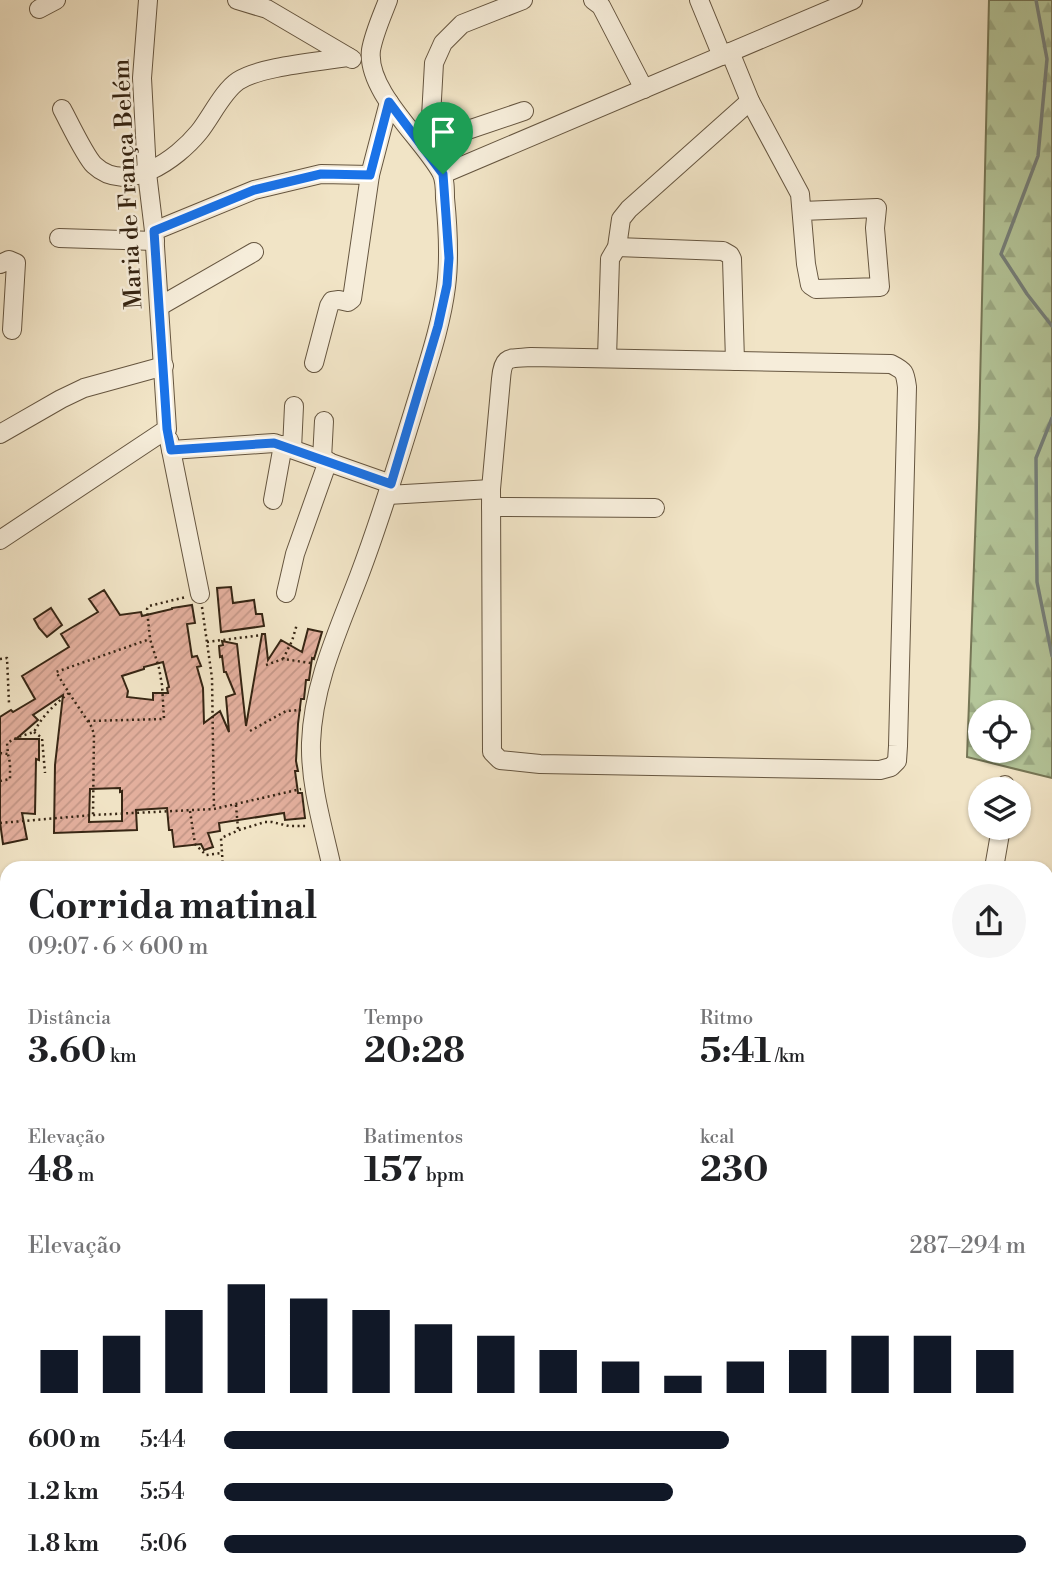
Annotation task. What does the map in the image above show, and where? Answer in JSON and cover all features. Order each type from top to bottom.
[{"type":"street","points":[[39,9],[56,0]]},
{"type":"street","name":"Maria de França Belém","points":[[148,0],[142,78],[167,429],[200,594]]},
{"type":"street","points":[[237,0],[269,4],[348,57],[372,68]]},
{"type":"street","points":[[330,861],[314,786],[311,744],[314,710],[324,666],[389,489],[433,345],[445,295],[449,258],[443,174],[389,102],[372,68],[372,50],[388,0]]},
{"type":"street","points":[[523,0],[462,24],[443,43],[434,63],[431,117],[439,131],[450,136],[524,111]]},
{"type":"street","points":[[593,0],[601,6],[644,89]]},
{"type":"street","points":[[699,0],[800,194],[810,285],[816,289],[880,287],[875,228],[877,208],[802,211]]},
{"type":"street","points":[[443,174],[846,1]]},
{"type":"street","points":[[62,109],[92,163],[106,173],[129,177],[147,173],[177,154],[199,132],[221,99],[238,81],[266,70],[348,57]]},
{"type":"street","points":[[607,358],[610,259],[617,247],[621,219],[750,101]]},
{"type":"street","points":[[314,363],[329,306],[332,301],[348,302],[352,299],[370,175],[389,102]]},
{"type":"street","points":[[60,238],[155,236],[254,190],[321,174],[370,175]]},
{"type":"street","points":[[617,247],[723,251],[730,255],[735,361]]},
{"type":"street","points":[[160,306],[254,252]]},
{"type":"street","points":[[0,264],[9,260],[16,263],[12,330]]},
{"type":"street","points":[[531,357],[735,361],[891,364],[905,373],[907,387],[897,761],[891,767],[880,771],[540,764],[500,760],[492,752],[491,489],[504,362],[531,357]]},
{"type":"street","points":[[0,434],[84,388],[164,366]]},
{"type":"street","points":[[273,500],[288,447],[294,406]]},
{"type":"street","points":[[286,593],[295,554],[325,460],[324,421]]},
{"type":"street","points":[[0,540],[167,429]]},
{"type":"street","points":[[171,450],[265,443],[288,447],[325,460],[389,489],[491,489]]},
{"type":"street","points":[[491,507],[655,508]]},
{"type":"street","points":[[995,861],[999,840]]},
{"type":"path","points":[[88,720],[164,719],[159,668],[150,639],[147,609],[149,606],[200,594],[212,678],[214,809]]},
{"type":"path","points":[[283,659],[297,624]]},
{"type":"path","points":[[207,642],[262,635]]},
{"type":"path","points":[[93,816],[94,734],[88,720],[56,672],[150,639]]},
{"type":"path","points":[[0,659],[7,658],[9,703]]},
{"type":"path","points":[[266,665],[283,659],[324,666]]},
{"type":"path","points":[[0,780],[10,779],[7,743],[34,732],[53,705],[69,693]]},
{"type":"path","points":[[250,731],[286,711],[314,710]]},
{"type":"path","points":[[34,732],[42,738],[46,774]]},
{"type":"path","points":[[0,753],[8,754]]},
{"type":"path","points":[[0,823],[214,809],[314,786]]},
{"type":"path","points":[[236,804],[239,830]]},
{"type":"path","points":[[190,811],[195,844],[206,855],[221,853]]},
{"type":"path","points":[[222,861],[220,838],[239,830],[265,822],[297,827],[322,824]]},
{"type":"green space","points":[[989,0],[1052,0],[1052,778],[991,763],[1031,763],[1031,700],[969,700],[979,428]]},
{"type":"building","points":[[231,587],[233,603],[254,600],[256,614],[262,614],[264,626],[221,632],[217,588]]},
{"type":"building","points":[[104,590],[120,615],[141,612],[142,616],[192,605],[195,623],[187,624],[192,657],[197,656],[201,666],[197,667],[203,688],[204,723],[220,711],[229,732],[226,697],[235,694],[224,672],[222,656],[220,657],[219,646],[223,645],[222,641],[237,644],[246,726],[262,634],[265,634],[268,660],[281,640],[302,652],[308,629],[322,632],[314,659],[312,658],[309,680],[306,680],[304,699],[301,699],[298,724],[298,771],[295,771],[298,793],[302,793],[305,818],[285,820],[284,813],[219,823],[220,831],[208,833],[213,847],[204,850],[201,844],[174,847],[167,808],[136,810],[137,830],[54,833],[55,765],[63,695],[33,715],[38,720],[16,739],[39,739],[35,814],[22,813],[27,839],[3,844],[0,822],[0,717],[35,699],[22,676],[69,647],[61,634],[98,612],[89,599]],"holes":[[[163,662],[168,693],[153,693],[153,700],[127,697],[128,691],[122,676]],[[120,788],[122,821],[89,822],[90,789]]]},
{"type":"building","points":[[51,608],[62,625],[47,637],[34,619]]},
{"type":"waterway","points":[[1036,0],[1047,59],[1038,156],[1001,254],[1052,326]]},
{"type":"waterway","points":[[1052,418],[1036,458],[1037,582],[1052,656]]},
{"type":"route","points":[[389,102],[443,174],[448,229],[447,285],[433,345],[391,484],[274,443],[171,450],[167,429],[154,231],[254,190],[321,174],[370,175],[389,102]]}]
